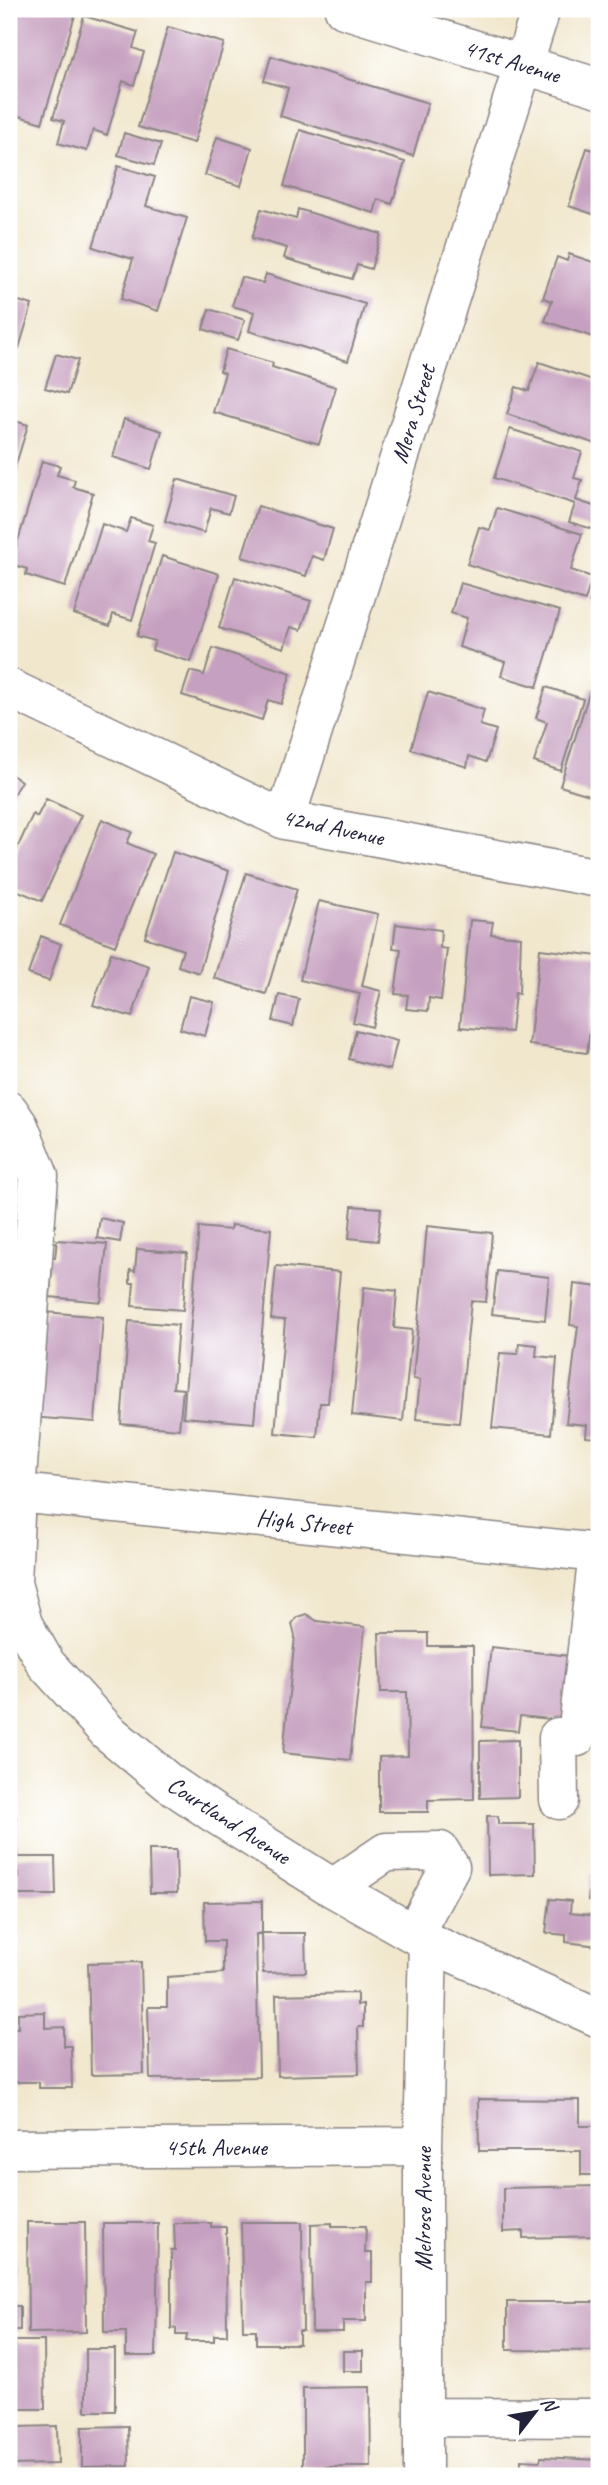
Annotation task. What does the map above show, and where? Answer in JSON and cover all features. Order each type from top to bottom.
[{"type":"street","name":"41st Avenue","points":[[344,9],[599,88]]},
{"type":"street","name":"Mera Street","points":[[285,820],[541,9]]},
{"type":"street","name":"42nd Avenue","points":[[9,688],[285,820],[599,878]]},
{"type":"street","name":"Courtland Avenue","points":[[9,1111],[19,1126],[39,1177],[12,1492],[12,1583],[23,1623],[46,1664],[107,1731],[168,1782],[333,1888],[421,1938],[599,2018]]},
{"type":"street","name":"High Street","points":[[12,1492],[598,1553]]},
{"type":"street","points":[[559,1800],[558,1737],[578,1737],[598,1553]]},
{"type":"street","points":[[333,1888],[386,1852],[440,1851],[450,1867],[421,1938]]},
{"type":"street","name":"Melrose Avenue","points":[[421,1938],[423,2476]]},
{"type":"street","name":"45th Avenue","points":[[9,2149],[423,2146]]},
{"type":"street","points":[[424,2417],[599,2418]]},
{"type":"building","points":[[17,9],[77,9],[42,123],[9,113],[9,37]]},
{"type":"building","points":[[84,16],[138,32],[133,48],[144,52],[134,85],[123,81],[107,135],[93,130],[87,151],[58,143],[64,121],[53,118]]},
{"type":"building","points":[[168,27],[224,43],[194,143],[138,127]]},
{"type":"building","points":[[271,56],[428,103],[413,156],[280,116],[288,88],[264,81]]},
{"type":"building","points":[[300,130],[405,162],[392,204],[378,199],[374,213],[284,186]]},
{"type":"building","points":[[124,133],[161,144],[154,165],[118,155]]},
{"type":"building","points":[[217,137],[252,148],[241,186],[205,175]]},
{"type":"building","points":[[587,148],[599,152],[599,216],[569,206]]},
{"type":"building","points":[[118,166],[155,177],[146,206],[187,218],[158,311],[121,299],[133,259],[93,247]]},
{"type":"building","points":[[261,209],[296,219],[298,209],[381,234],[371,269],[357,265],[352,279],[284,258],[287,248],[252,238]]},
{"type":"building","points":[[569,254],[599,264],[599,339],[545,321],[552,301],[543,298],[557,257],[567,261]]},
{"type":"building","points":[[266,274],[365,304],[348,361],[249,331],[254,312],[232,306],[241,277],[263,283]]},
{"type":"building","points":[[9,298],[32,305],[19,348],[9,345]]},
{"type":"building","points":[[209,309],[245,320],[238,340],[203,329]]},
{"type":"building","points":[[226,349],[273,363],[272,367],[336,387],[319,444],[213,412],[225,373],[220,371]]},
{"type":"building","points":[[56,354],[78,360],[67,394],[45,388]]},
{"type":"building","points":[[539,362],[599,382],[599,445],[507,414],[516,387],[529,391]]},
{"type":"building","points":[[124,419],[162,431],[151,469],[113,457]]},
{"type":"building","points":[[12,420],[28,425],[9,487],[9,425]]},
{"type":"building","points":[[510,429],[582,452],[574,478],[582,480],[576,500],[599,508],[599,531],[569,522],[575,504],[494,478]]},
{"type":"building","points":[[42,461],[60,466],[57,475],[75,480],[73,487],[93,493],[65,587],[26,575],[27,569],[11,564]]},
{"type":"building","points":[[177,479],[234,496],[229,513],[211,508],[204,533],[165,521]]},
{"type":"building","points":[[258,506],[333,529],[324,560],[312,556],[306,576],[242,557]]},
{"type":"building","points":[[497,508],[582,534],[571,570],[592,577],[585,601],[467,564],[479,527],[490,530]]},
{"type":"building","points":[[131,518],[153,525],[148,541],[155,543],[132,620],[113,614],[110,626],[74,614],[102,524],[126,532]]},
{"type":"building","points":[[162,556],[219,574],[191,662],[152,650],[155,641],[137,636]]},
{"type":"building","points":[[599,571],[599,606],[589,603]]},
{"type":"building","points":[[235,577],[311,601],[301,630],[291,627],[284,648],[219,628]]},
{"type":"building","points":[[460,583],[560,611],[537,687],[501,676],[505,662],[459,647],[467,618],[451,613]]},
{"type":"building","points":[[213,648],[291,673],[281,704],[268,700],[262,720],[182,695],[190,671],[204,675]]},
{"type":"building","points":[[599,678],[599,790],[596,797],[560,786],[591,687],[596,688]]},
{"type":"building","points":[[546,687],[583,699],[561,771],[534,762],[547,722],[536,718]]},
{"type":"building","points":[[428,692],[484,710],[480,725],[496,730],[486,762],[469,756],[467,767],[411,749]]},
{"type":"building","points":[[9,773],[21,781],[9,802]]},
{"type":"building","points":[[46,799],[81,815],[42,901],[14,889],[9,899],[9,850],[15,853],[33,814],[37,817]]},
{"type":"building","points":[[102,819],[132,832],[127,843],[153,854],[115,946],[60,925]]},
{"type":"building","points":[[173,852],[229,871],[199,973],[178,966],[183,950],[145,937]]},
{"type":"building","points":[[246,873],[297,889],[266,994],[214,978]]},
{"type":"building","points":[[319,901],[378,914],[362,986],[381,991],[372,1027],[353,1022],[360,994],[300,980]]},
{"type":"building","points":[[470,920],[493,922],[491,934],[521,937],[519,994],[515,993],[511,1032],[460,1027]]},
{"type":"building","points":[[396,924],[441,930],[440,948],[447,949],[441,1000],[429,998],[428,1011],[406,1009],[408,995],[395,994],[401,949],[393,948]]},
{"type":"building","points":[[41,936],[61,944],[49,981],[28,974]]},
{"type":"building","points":[[540,949],[599,956],[587,1053],[529,1045]]},
{"type":"building","points":[[111,953],[149,966],[132,1017],[93,1005]]},
{"type":"building","points":[[279,995],[299,999],[293,1026],[273,1021]]},
{"type":"building","points":[[189,996],[214,1002],[205,1036],[180,1029]]},
{"type":"building","points":[[356,1030],[397,1041],[390,1070],[349,1059]]},
{"type":"building","points":[[352,1206],[381,1208],[378,1241],[349,1238]]},
{"type":"building","points":[[100,1218],[123,1223],[120,1242],[97,1238]]},
{"type":"building","points":[[231,1225],[271,1229],[254,1423],[183,1417],[199,1227],[230,1230]]},
{"type":"building","points":[[427,1226],[492,1233],[486,1302],[471,1301],[459,1423],[416,1419],[420,1380],[413,1379]]},
{"type":"building","points":[[57,1240],[107,1244],[101,1302],[50,1297],[52,1270],[47,1269],[49,1257],[55,1258]]},
{"type":"building","points":[[137,1249],[187,1253],[183,1310],[132,1306],[134,1283],[130,1283],[130,1270],[135,1271]]},
{"type":"building","points":[[276,1266],[340,1272],[328,1403],[320,1403],[317,1437],[275,1433],[285,1320],[271,1319]]},
{"type":"building","points":[[497,1271],[549,1277],[545,1320],[492,1314]]},
{"type":"building","points":[[574,1284],[599,1287],[599,1438],[586,1437],[587,1425],[566,1423],[578,1326],[570,1325]]},
{"type":"building","points":[[364,1287],[397,1291],[394,1328],[412,1330],[403,1421],[352,1415]]},
{"type":"building","points":[[45,1312],[103,1317],[95,1422],[30,1417]]},
{"type":"building","points":[[129,1321],[178,1325],[173,1388],[183,1389],[179,1429],[121,1424]]},
{"type":"building","points":[[519,1343],[537,1345],[536,1356],[557,1358],[551,1434],[492,1428],[500,1353],[518,1354]]},
{"type":"building","points":[[306,1614],[317,1621],[365,1627],[350,1760],[283,1753],[295,1636],[292,1624],[297,1617]]},
{"type":"building","points":[[379,1633],[428,1633],[428,1646],[473,1646],[474,1799],[428,1800],[428,1812],[379,1812],[379,1757],[408,1756],[407,1692],[381,1692]]},
{"type":"building","points":[[491,1647],[578,1657],[571,1721],[520,1716],[518,1731],[482,1727]]},
{"type":"building","points":[[518,1740],[518,1797],[480,1798],[480,1741]]},
{"type":"building","points":[[596,1808],[599,1808],[599,1834],[593,1834]]},
{"type":"building","points":[[487,1816],[498,1816],[498,1824],[534,1824],[535,1874],[488,1875]]},
{"type":"building","points":[[9,1817],[16,1817],[17,1857],[55,1857],[56,1895],[18,1895],[18,1872],[9,1872]]},
{"type":"building","points":[[149,1850],[176,1850],[177,1893],[150,1893]]},
{"type":"building","points":[[591,1874],[599,1875],[599,1901],[588,1900]]},
{"type":"building","points":[[550,1899],[571,1901],[570,1913],[599,1916],[599,1946],[566,1942],[566,1935],[546,1933]]},
{"type":"building","points":[[262,1901],[262,1933],[256,1934],[259,2077],[150,2079],[148,2007],[167,2007],[167,1977],[223,1973],[223,1941],[205,1941],[204,1902]]},
{"type":"building","points":[[262,1933],[305,1933],[306,1972],[263,1973]]},
{"type":"building","points":[[141,1962],[144,2074],[91,2075],[88,1963]]},
{"type":"building","points":[[357,1993],[357,2005],[363,2004],[363,2027],[358,2027],[359,2074],[278,2076],[276,1995]]},
{"type":"building","points":[[45,2012],[45,2028],[64,2027],[64,2046],[71,2046],[72,2088],[39,2088],[39,2082],[9,2082],[9,2028],[18,2028],[18,2013]]},
{"type":"building","points":[[478,2099],[580,2100],[580,2126],[599,2126],[599,2175],[581,2175],[581,2151],[479,2151]]},
{"type":"building","points":[[599,2186],[599,2236],[523,2238],[523,2231],[503,2232],[503,2188]]},
{"type":"building","points":[[27,2222],[85,2222],[86,2332],[28,2333]]},
{"type":"building","points":[[241,2222],[302,2222],[303,2331],[299,2331],[299,2344],[256,2344],[256,2330],[243,2330]]},
{"type":"building","points":[[103,2223],[158,2223],[156,2356],[126,2356],[126,2332],[104,2332]]},
{"type":"building","points":[[174,2223],[211,2223],[211,2227],[226,2227],[227,2335],[214,2335],[214,2341],[186,2341],[187,2335],[176,2335],[176,2328],[171,2329],[171,2250],[175,2250]]},
{"type":"building","points":[[332,2223],[332,2226],[366,2226],[365,2253],[372,2253],[372,2282],[366,2282],[366,2321],[343,2321],[343,2332],[312,2332],[311,2224]]},
{"type":"building","points":[[9,2226],[13,2226],[14,2306],[20,2306],[20,2330],[9,2330]]},
{"type":"building","points":[[507,2302],[599,2302],[599,2351],[507,2350]]},
{"type":"building","points":[[15,2341],[44,2341],[45,2409],[15,2409]]},
{"type":"building","points":[[86,2349],[115,2349],[115,2411],[86,2411]]},
{"type":"building","points":[[343,2351],[363,2351],[363,2371],[343,2371]]},
{"type":"building","points":[[370,2387],[371,2467],[303,2467],[303,2388]]},
{"type":"building","points":[[57,2426],[58,2464],[9,2465],[9,2435],[16,2435],[16,2427]]},
{"type":"building","points":[[128,2426],[129,2466],[82,2467],[82,2427]]},
{"type":"building","points":[[541,2457],[599,2460],[599,2476],[521,2476],[521,2460],[540,2461]]}]
